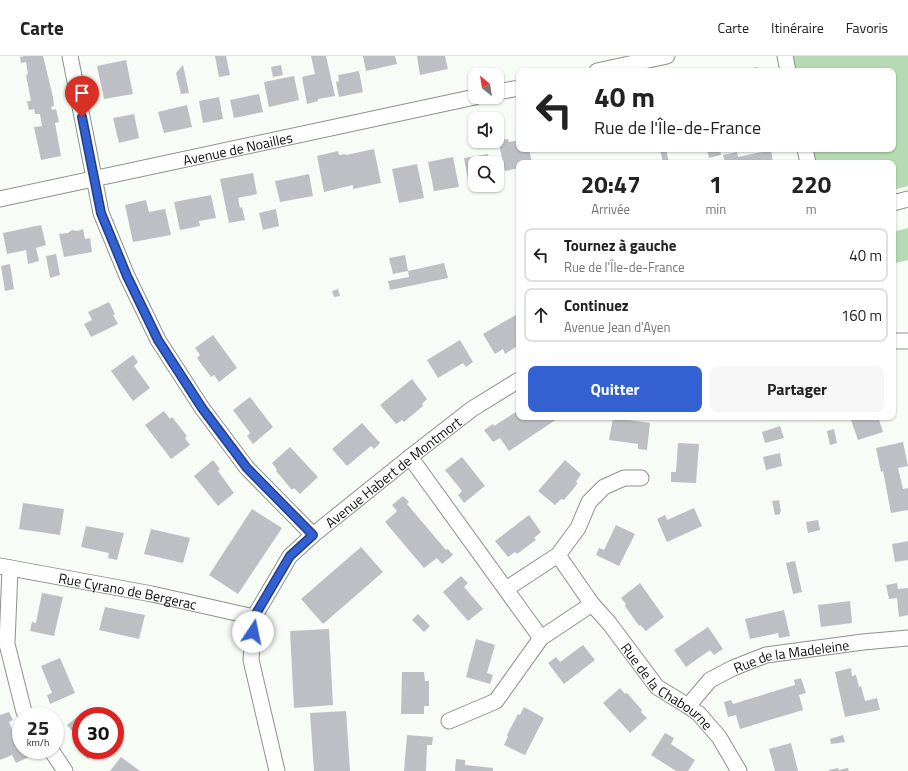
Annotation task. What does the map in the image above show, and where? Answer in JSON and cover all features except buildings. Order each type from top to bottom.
[{"type":"street","points":[[70,56],[101,213],[127,276],[158,340],[202,408],[247,468],[313,535]]},
{"type":"street","points":[[611,68],[667,56]]},
{"type":"street","points":[[785,56],[787,68]]},
{"type":"street","points":[[504,91],[516,89]]},
{"type":"street","name":"Avenue de Noailles","points":[[0,199],[468,99]]},
{"type":"street","points":[[896,202],[908,199]]},
{"type":"street","points":[[896,341],[908,342]]},
{"type":"street","name":"Avenue Habert de Montmort","points":[[254,617],[290,556],[313,535],[410,456],[472,409],[516,382]]},
{"type":"street","points":[[410,456],[541,638]]},
{"type":"street","points":[[506,589],[558,555],[578,528],[589,502],[604,487],[624,478],[641,478]]},
{"type":"street","name":"Rue de la Chabourne","points":[[558,555],[592,604],[609,623],[657,687],[699,714],[719,737],[739,771]]},
{"type":"street","points":[[5,567],[7,644],[23,707]]},
{"type":"street","name":"Rue Cyrano de Bergerac","points":[[5,567],[152,594],[254,617]]},
{"type":"street","points":[[450,721],[496,701],[541,638],[592,604]]},
{"type":"street","points":[[254,617],[252,660],[277,771]]},
{"type":"street","name":"Rue de la Madeleine","points":[[688,706],[710,680],[733,668],[766,655],[863,642],[908,638]]},
{"type":"street","points":[[57,759],[65,771]]},
{"type":"green space","points":[[793,56],[908,56],[908,186],[896,189],[896,160],[815,160],[814,152],[896,152],[896,68],[795,68]]},
{"type":"green space","points":[[908,228],[908,260],[896,263],[896,231]]},
{"type":"route","points":[[82,117],[101,213],[127,276],[158,340],[202,408],[247,468],[313,535],[290,556],[254,617],[253,632]]}]
